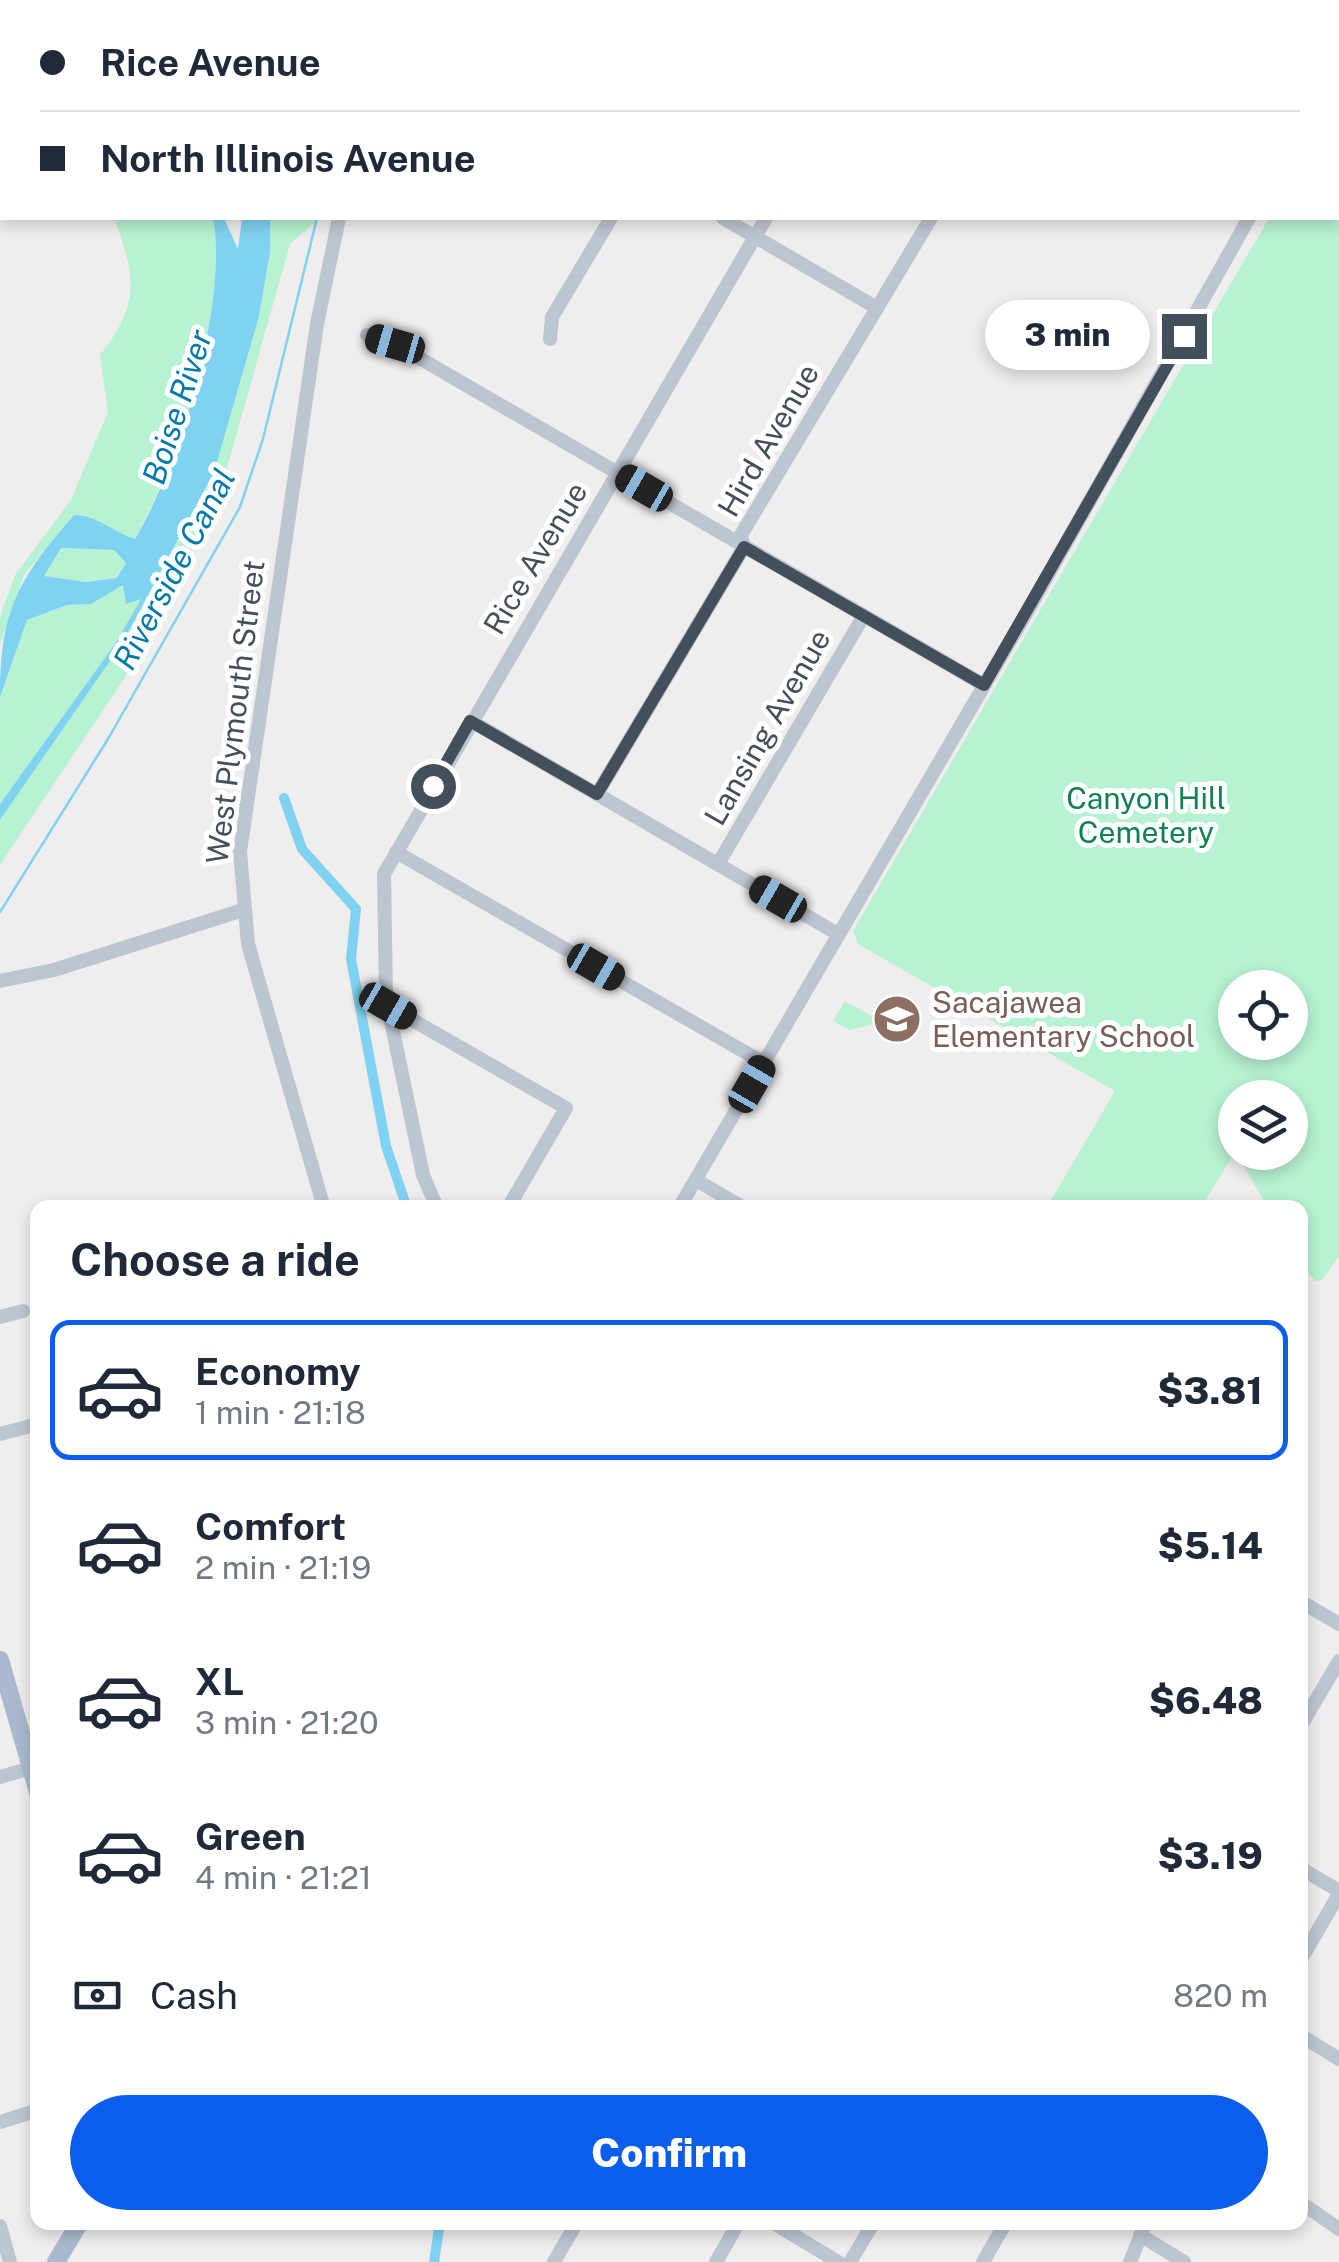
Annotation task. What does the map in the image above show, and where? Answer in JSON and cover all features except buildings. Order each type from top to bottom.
[{"type":"main road","points":[[0,1660],[30,1754]]},
{"type":"main road","points":[[56,2262],[75,2230]]},
{"type":"street","name":"West Plymouth Street","points":[[322,1200],[255,971],[243,910],[243,820],[316,324],[339,220]]},
{"type":"street","points":[[550,339],[552,317],[609,220]]},
{"type":"street","points":[[727,220],[877,308]]},
{"type":"street","name":"Rice Avenue","points":[[434,1200],[423,1175],[388,1006],[384,874],[765,220]]},
{"type":"street","name":"Hird Avenue","points":[[597,794],[744,547],[742,536],[929,220]]},
{"type":"street","points":[[684,1200],[1249,220]]},
{"type":"street","points":[[367,335],[395,344],[984,685]]},
{"type":"street","name":"Lansing Avenue","points":[[718,864],[864,617]]},
{"type":"street","points":[[470,721],[838,934]]},
{"type":"street","points":[[396,852],[764,1063]]},
{"type":"street","points":[[0,982],[54,970],[243,910]]},
{"type":"street","points":[[388,1006],[566,1108],[513,1200]]},
{"type":"street","points":[[696,1180],[730,1200]]},
{"type":"street","points":[[0,1317],[22,1311]]},
{"type":"street","points":[[0,1434],[30,1426]]},
{"type":"street","points":[[1308,1606],[1339,1624]]},
{"type":"street","points":[[1308,1713],[1339,1661]]},
{"type":"street","points":[[0,1777],[30,1768]]},
{"type":"street","points":[[1308,1873],[1339,1893],[1308,1946]]},
{"type":"street","points":[[1308,2041],[1339,2059]]},
{"type":"street","points":[[0,2122],[30,2113]]},
{"type":"street","points":[[1308,2208],[1339,2229]]},
{"type":"street","points":[[0,2226],[10,2262]]},
{"type":"street","points":[[554,2262],[572,2230]]},
{"type":"street","points":[[716,2262],[735,2230]]},
{"type":"street","points":[[785,2230],[838,2262]]},
{"type":"street","points":[[850,2262],[869,2230]]},
{"type":"street","points":[[983,2262],[1001,2230]]},
{"type":"street","points":[[1130,2262],[1143,2230]]},
{"type":"street","points":[[1144,2230],[1184,2262]]},
{"type":"green space","points":[[115,220],[213,220],[214,295],[207,338],[183,426],[135,539],[90,518],[74,515],[24,575],[0,645],[0,617],[15,575],[71,500],[108,412],[100,355],[128,305],[127,257]]},
{"type":"green space","points":[[270,220],[318,220],[290,244],[218,500],[124,679],[0,865],[0,820],[121,644],[214,471],[270,252]]},
{"type":"green space","name":"Canyon Hill Cemetery","points":[[1268,220],[1339,220],[1339,1256],[1322,1280],[1315,1281],[1308,1272],[1308,1200],[1264,1200],[1246,1170],[1308,1170],[1308,1080],[1218,1080],[1218,1170],[1224,1170],[1205,1200],[1051,1200],[1115,1091],[858,944],[853,931]]},
{"type":"green space","points":[[60,548],[114,550],[126,563],[117,578],[86,582],[43,576]]},
{"type":"green space","points":[[124,584],[134,600],[142,598],[117,641],[0,804],[0,697],[27,620],[67,605],[91,604]]},
{"type":"green space","points":[[845,1001],[882,1022],[849,1030],[833,1021]]},
{"type":"water","points":[[213,220],[225,220],[238,249],[242,220],[270,220],[270,252],[259,316],[214,472],[121,645],[0,820],[0,804],[117,641],[141,599],[126,604],[123,585],[91,604],[67,605],[27,620],[0,697],[4,641],[16,598],[39,558],[74,515],[90,518],[135,539],[152,507],[183,427],[207,337],[214,293]],"holes":[[[61,548],[114,550],[126,563],[117,578],[86,582],[44,576]]]},
{"type":"waterway","name":"Riverside Canal","points":[[0,912],[108,739],[240,507],[263,439],[317,220]]},
{"type":"waterway","points":[[284,798],[302,849],[356,909],[351,959],[386,1146],[404,1200]]},
{"type":"waterway","points":[[434,2262],[439,2230]]},
{"type":"place","name":"Sacajawea Elementary School","points":[[897,1019]]},
{"type":"route","points":[[433,786],[470,721],[597,794],[744,547],[984,685],[1184,336]]},
{"type":"water label","name":"Boise River","points":[[177,407]]}]
